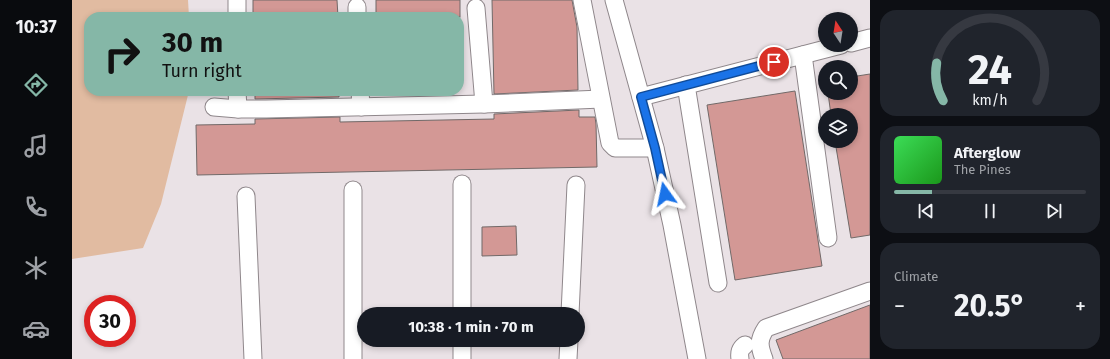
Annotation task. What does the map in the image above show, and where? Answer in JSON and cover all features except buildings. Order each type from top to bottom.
[{"type":"street","points":[[237,0],[237,12]]},
{"type":"street","points":[[582,0],[610,143],[615,148],[655,148]]},
{"type":"street","points":[[614,0],[655,148],[672,225],[697,359]]},
{"type":"street","points":[[476,8],[484,104]]},
{"type":"street","points":[[858,41],[870,38]]},
{"type":"street","points":[[641,97],[818,51]]},
{"type":"street","points":[[803,55],[828,238]]},
{"type":"street","points":[[686,85],[718,283]]},
{"type":"street","points":[[237,96],[238,109]]},
{"type":"street","points":[[214,107],[238,109],[360,99],[484,104],[601,99]]},
{"type":"street","points":[[462,184],[462,307]]},
{"type":"street","points":[[570,307],[576,185]]},
{"type":"street","points":[[352,359],[353,190]]},
{"type":"street","points":[[246,196],[253,359]]},
{"type":"street","points":[[764,359],[759,345],[762,334],[766,328],[870,290]]},
{"type":"street","points":[[462,347],[462,359]]},
{"type":"street","points":[[568,359],[569,347]]},
{"type":"shaded area","points":[[72,0],[188,0],[189,12],[84,12],[84,96],[188,96],[161,204],[143,248],[72,259]]},
{"type":"route","points":[[665,194],[655,148],[641,97],[774,62]]}]
